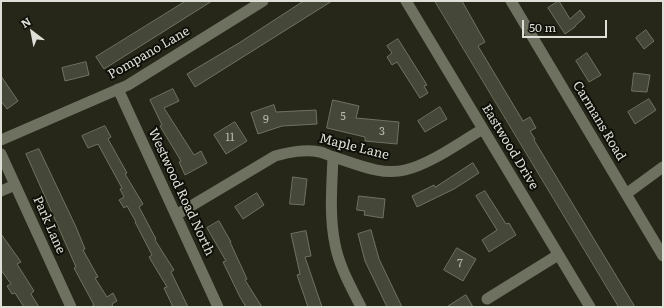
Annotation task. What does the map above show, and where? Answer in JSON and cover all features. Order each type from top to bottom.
[{"type":"street","name":"Pompano Lane","points":[[1,140],[128,85],[263,1]]},
{"type":"street","name":"Eastwood Drive","points":[[406,1],[590,307]]},
{"type":"street","name":"Carmans Road","points":[[513,2],[663,256]]},
{"type":"street","name":"Westwood Road North","points":[[118,89],[218,307]]},
{"type":"street","name":"Maple Lane","points":[[176,215],[275,156],[289,152],[321,152],[375,169],[386,171],[404,170],[422,165],[483,129]]},
{"type":"street","name":"Park Lane","points":[[1,154],[70,307]]},
{"type":"street","points":[[333,157],[332,219],[335,244],[341,264],[360,307]]},
{"type":"street","points":[[626,194],[663,167]]},
{"type":"street","points":[[1,192],[15,185]]},
{"type":"street","points":[[487,299],[558,255]]},
{"type":"building","points":[[186,1],[212,1],[104,69],[96,57]]},
{"type":"building","points":[[304,1],[332,1],[195,87],[187,74],[239,43]]},
{"type":"building","points":[[435,1],[462,1],[485,42],[478,46],[523,121],[530,117],[536,128],[530,131],[535,139],[534,140],[635,307],[619,307]]},
{"type":"building","points":[[559,1],[570,19],[580,10],[585,17],[565,34],[548,8]]},
{"type":"building","points":[[646,30],[654,41],[644,49],[636,38]]},
{"type":"building","points":[[398,39],[427,85],[424,86],[428,93],[420,98],[397,62],[392,65],[387,57],[392,53],[387,46]]},
{"type":"building","points":[[587,53],[601,75],[589,82],[576,61]]},
{"type":"building","points":[[86,62],[89,75],[65,81],[62,68]]},
{"type":"building","points":[[634,73],[650,75],[647,92],[632,91]]},
{"type":"building","points":[[1,76],[18,101],[7,109],[1,101]]},
{"type":"building","points":[[173,89],[179,101],[164,108],[194,155],[201,151],[207,163],[185,175],[179,162],[181,161],[160,126],[162,125],[150,100]]},
{"type":"building","points":[[649,99],[656,110],[635,124],[628,112]]},
{"type":"building","points":[[333,100],[359,106],[356,118],[399,122],[397,144],[365,141],[365,137],[327,128]]},
{"type":"building","points":[[274,105],[276,112],[316,110],[317,124],[282,126],[258,134],[251,113]]},
{"type":"building","points":[[440,107],[447,119],[425,132],[418,121]]},
{"type":"building","points":[[235,122],[247,141],[226,154],[214,135]]},
{"type":"building","points":[[105,126],[111,137],[108,139],[127,173],[125,174],[143,204],[139,207],[156,239],[155,240],[174,270],[171,272],[188,307],[173,307],[164,288],[167,287],[149,257],[152,255],[136,222],[127,206],[124,208],[119,200],[124,197],[120,189],[122,188],[98,144],[88,148],[82,136]]},
{"type":"building","points":[[39,149],[76,227],[85,249],[83,250],[98,277],[95,278],[107,297],[113,293],[117,301],[112,304],[113,307],[91,307],[94,305],[74,268],[76,267],[26,154]]},
{"type":"building","points":[[473,163],[479,173],[454,189],[417,207],[412,196],[434,185],[435,187]]},
{"type":"building","points":[[293,177],[307,179],[304,205],[290,204]]},
{"type":"building","points":[[485,191],[506,224],[509,223],[516,235],[489,252],[482,240],[497,230],[476,196]]},
{"type":"building","points":[[257,193],[264,205],[243,219],[235,207]]},
{"type":"building","points":[[359,196],[385,199],[383,218],[364,215],[365,211],[357,210]]},
{"type":"building","points":[[219,221],[231,242],[247,279],[245,280],[262,307],[246,307],[240,297],[223,262],[226,261],[207,228]]},
{"type":"building","points":[[371,230],[379,259],[402,307],[387,307],[365,261],[358,234]]},
{"type":"building","points":[[306,231],[311,256],[305,257],[322,307],[308,307],[297,275],[300,274],[291,234]]},
{"type":"building","points":[[1,234],[21,262],[17,264],[34,291],[31,294],[39,307],[24,307],[15,293],[12,294],[7,286],[11,284],[1,270]]},
{"type":"building","points":[[457,248],[476,259],[463,281],[444,270]]},
{"type":"building","points":[[466,295],[473,307],[447,307]]}]
